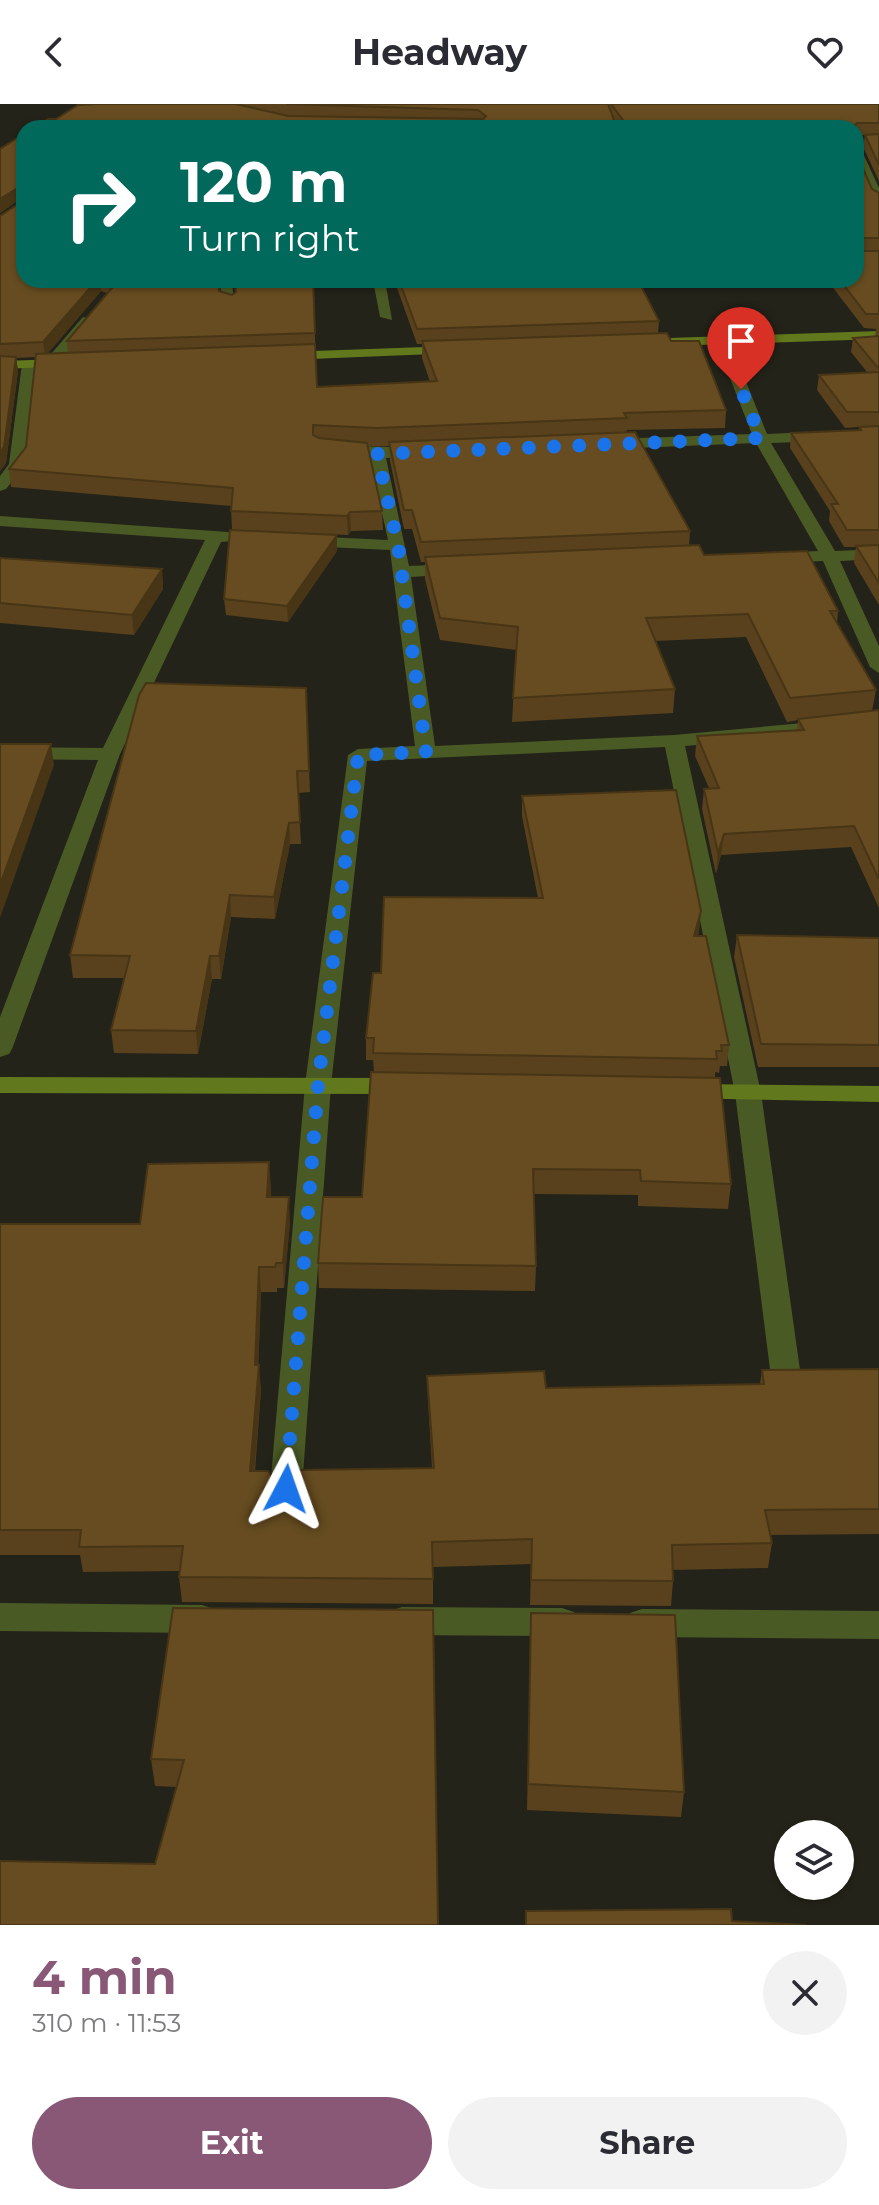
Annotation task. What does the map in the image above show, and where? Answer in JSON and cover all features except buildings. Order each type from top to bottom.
[{"type":"street","points":[[874,178],[879,201]]},
{"type":"street","points":[[227,288],[229,303]]},
{"type":"street","points":[[381,288],[387,317]]},
{"type":"street","points":[[50,364],[98,308]]},
{"type":"street","points":[[660,343],[879,335]]},
{"type":"street","points":[[722,340],[761,438],[830,557],[879,667]]},
{"type":"street","points":[[271,356],[475,349]]},
{"type":"street","points":[[0,365],[82,363]]},
{"type":"street","points":[[0,486],[17,465],[29,364]]},
{"type":"street","points":[[592,445],[879,434]]},
{"type":"street","points":[[321,448],[377,454],[438,451]]},
{"type":"street","points":[[377,454],[398,545],[426,752]]},
{"type":"street","points":[[0,521],[246,538]]},
{"type":"street","points":[[0,1049],[110,754],[215,537]]},
{"type":"street","points":[[291,540],[398,545]]},
{"type":"street","points":[[752,558],[879,554]]},
{"type":"street","points":[[402,572],[475,568]]},
{"type":"street","points":[[286,1489],[318,1085],[358,755],[674,741],[879,722]]},
{"type":"street","points":[[674,741],[748,1093],[786,1377]]},
{"type":"street","points":[[0,753],[110,754]]},
{"type":"street","points":[[0,1085],[430,1087]]},
{"type":"street","points":[[669,1091],[879,1094]]},
{"type":"street","points":[[0,1617],[240,1619]]},
{"type":"street","points":[[368,1621],[879,1625]]},
{"type":"route","points":[[286,1489],[318,1085],[358,755],[426,752],[398,545],[377,454],[761,438],[741,389]]}]
